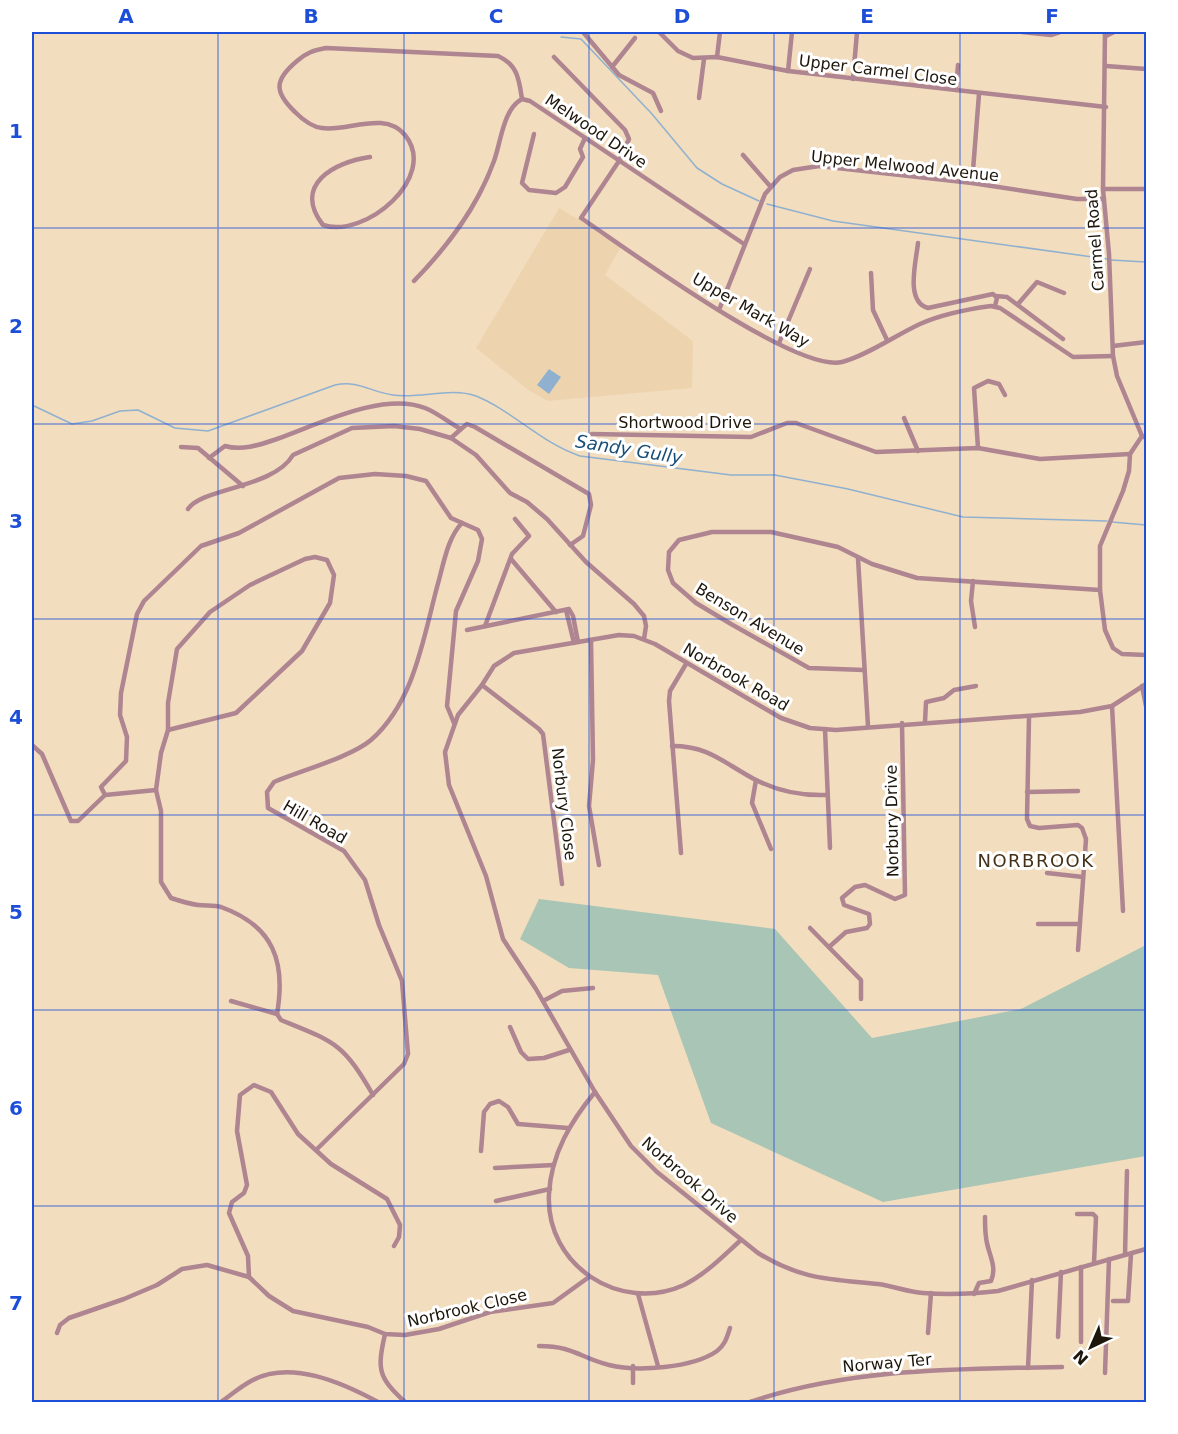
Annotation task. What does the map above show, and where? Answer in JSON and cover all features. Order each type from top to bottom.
[{"type":"street","points":[[586,32],[622,78],[650,90],[661,111]]},
{"type":"street","name":"Upper Carmel Close","points":[[660,32],[678,51],[704,59],[717,57],[788,71],[979,94],[1106,106]]},
{"type":"street","points":[[717,57],[720,32]]},
{"type":"street","points":[[788,71],[792,32]]},
{"type":"street","points":[[853,79],[857,32]]},
{"type":"street","points":[[1022,32],[1051,35],[1060,32]]},
{"type":"street","points":[[1106,34],[1114,32]]},
{"type":"street","name":"Carmel Road","points":[[1106,34],[1103,189],[1110,266],[1113,356],[1117,376],[1144,437]]},
{"type":"street","points":[[612,67],[635,38]]},
{"type":"street","points":[[369,157],[335,167],[318,179],[314,189],[314,204],[323,225],[351,226],[384,209],[408,182],[412,157],[406,137],[390,125],[358,124],[319,128],[298,116],[280,95],[278,89],[283,75],[304,55],[326,48],[498,56],[508,61],[518,73],[522,99]]},
{"type":"street","points":[[554,57],[625,130],[628,145],[619,161]]},
{"type":"street","points":[[699,98],[704,59]]},
{"type":"street","points":[[956,90],[958,65]]},
{"type":"street","points":[[1106,66],[1146,69]]},
{"type":"street","points":[[972,183],[979,94]]},
{"type":"street","name":"Melwood Drive","points":[[414,281],[440,255],[462,225],[494,163],[511,109],[522,99],[530,101],[744,244]]},
{"type":"street","points":[[534,134],[522,183],[529,190],[556,193],[565,187],[583,157],[580,148],[585,138]]},
{"type":"street","points":[[719,310],[744,244],[770,186],[743,155]]},
{"type":"street","name":"Upper Mark Way","points":[[619,161],[581,218],[719,310],[779,343],[818,361],[837,363],[923,322],[986,306],[995,306]]},
{"type":"street","name":"Upper Melwood Avenue","points":[[770,186],[792,170],[819,166],[972,183],[1077,199],[1104,199]]},
{"type":"street","points":[[1103,189],[1146,189]]},
{"type":"street","points":[[918,243],[914,297],[919,304],[928,308],[996,296],[1007,297],[1063,339]]},
{"type":"street","points":[[779,343],[810,269]]},
{"type":"street","points":[[871,273],[873,310],[887,340]]},
{"type":"street","points":[[1018,304],[1036,282],[1064,292]]},
{"type":"street","points":[[996,296],[995,306],[1072,357],[1113,356]]},
{"type":"street","points":[[1113,346],[1146,342]]},
{"type":"street","points":[[978,448],[974,388],[988,381],[999,384],[1005,395]]},
{"type":"street","points":[[209,458],[225,446],[244,448],[338,417],[390,403],[424,407],[461,429]]},
{"type":"street","points":[[904,418],[918,451]]},
{"type":"street","name":"Shortwood Drive","points":[[592,434],[751,437],[787,423],[796,423],[867,450],[918,451],[978,448],[1040,459],[1130,454]]},
{"type":"street","points":[[451,438],[467,424],[475,427],[589,494],[591,505],[583,537],[570,545]]},
{"type":"street","points":[[188,509],[194,502],[243,486],[274,472],[289,462],[292,455],[352,428],[402,427],[451,438],[476,455],[510,493],[527,502],[547,519],[585,562],[634,603],[644,616],[646,626],[644,639]]},
{"type":"street","points":[[1144,437],[1130,454],[1129,471],[1124,490],[1100,546],[1100,590],[1105,630],[1113,648],[1122,654],[1146,655]]},
{"type":"street","points":[[181,447],[198,448],[243,486]]},
{"type":"street","points":[[105,795],[101,787],[126,761],[128,753],[127,737],[120,714],[136,614],[144,601],[201,546],[239,533],[325,484],[352,475],[406,476],[426,481],[444,511],[462,523],[473,525],[482,539],[478,561],[456,611],[447,706],[454,723]]},
{"type":"street","points":[[485,626],[514,551],[529,536],[515,519]]},
{"type":"street","name":"Hill Road","points":[[316,1150],[404,1064],[408,1054],[402,981],[379,925],[365,880],[352,861],[333,843],[268,808],[267,792],[274,782],[345,754],[371,740],[396,710],[411,683],[444,563],[454,532],[462,523]]},
{"type":"street","name":"Benson Avenue","points":[[864,670],[809,668],[696,603],[673,583],[668,561],[669,552],[679,540],[725,531],[781,534],[838,547],[858,558],[916,578],[1100,590]]},
{"type":"street","points":[[168,730],[236,713],[302,651],[330,603],[334,574],[327,560],[315,556],[281,569],[250,585],[210,612],[177,649],[168,703],[168,730],[161,753],[156,790],[161,811],[161,882],[165,892],[171,898],[197,905],[219,906],[263,932],[274,948],[278,962],[281,993],[277,1014]]},
{"type":"street","points":[[858,558],[868,726]]},
{"type":"street","points":[[511,559],[556,612]]},
{"type":"street","points":[[973,581],[971,601],[975,627]]},
{"type":"street","points":[[467,630],[566,610],[576,642]]},
{"type":"street","name":"Norbrook Road","points":[[454,723],[458,714],[494,666],[507,655],[628,634],[644,639],[781,718],[825,729],[1029,717],[1112,706],[1144,685]]},
{"type":"street","points":[[591,640],[593,760],[589,806],[599,865]]},
{"type":"street","points":[[681,853],[670,691],[686,664]]},
{"type":"street","name":"Norbury Close","points":[[482,685],[543,734],[562,884]]},
{"type":"street","points":[[1144,685],[1146,706]]},
{"type":"street","points":[[925,722],[926,702],[944,698],[954,690],[976,686]]},
{"type":"street","points":[[1112,706],[1123,911]]},
{"type":"street","points":[[1029,717],[1026,812],[1030,826],[1039,828],[1077,825],[1082,828],[1086,839],[1078,950]]},
{"type":"street","name":"Norbrook Drive","points":[[454,723],[445,752],[449,785],[486,876],[503,939],[543,1001],[595,1092],[640,1156],[741,1240],[776,1264],[809,1277],[931,1293],[974,1294],[998,1290],[1146,1249]]},
{"type":"street","name":"Norbury Drive","points":[[829,947],[846,932],[867,928],[871,922],[866,913],[844,905],[842,901],[845,894],[865,885],[897,900],[905,893],[902,723]]},
{"type":"street","points":[[825,729],[830,849]]},
{"type":"street","points":[[32,746],[42,754],[71,820],[78,821],[105,795],[156,790]]},
{"type":"street","points":[[672,746],[694,746],[756,780],[778,789],[804,796],[827,795]]},
{"type":"street","points":[[756,780],[752,803],[771,849]]},
{"type":"street","points":[[1027,792],[1078,791]]},
{"type":"street","points":[[1047,873],[1083,877]]},
{"type":"street","points":[[1038,924],[1080,924]]},
{"type":"street","points":[[810,928],[861,980],[861,999]]},
{"type":"street","points":[[543,1001],[562,991],[593,988]]},
{"type":"street","points":[[231,1001],[277,1014],[281,1020],[318,1034],[353,1060],[373,1095]]},
{"type":"street","points":[[510,1028],[521,1052],[528,1059],[544,1058],[569,1050]]},
{"type":"street","points":[[249,1277],[248,1256],[230,1213],[232,1202],[244,1193],[247,1185],[237,1131],[240,1095],[254,1085],[270,1092],[298,1134],[332,1164],[387,1199],[394,1208],[400,1225],[399,1237],[394,1246]]},
{"type":"street","points":[[595,1092],[568,1128],[554,1165],[550,1189],[552,1224],[569,1257],[589,1276],[614,1289],[638,1294],[662,1291],[697,1278],[741,1240]]},
{"type":"street","points":[[481,1151],[484,1112],[489,1104],[500,1101],[508,1107],[518,1124],[568,1128]]},
{"type":"street","points":[[495,1168],[554,1165]]},
{"type":"street","points":[[1113,1301],[1128,1301],[1127,1171]]},
{"type":"street","points":[[496,1201],[550,1189]]},
{"type":"street","points":[[1077,1214],[1093,1214],[1096,1217],[1094,1263]]},
{"type":"street","points":[[974,1294],[978,1285],[992,1281],[994,1276],[994,1267],[986,1239],[985,1217]]},
{"type":"street","points":[[1105,1373],[1109,1259]]},
{"type":"street","points":[[57,1333],[60,1325],[69,1318],[91,1309],[111,1305],[157,1285],[182,1269],[207,1265],[249,1277],[269,1296],[293,1311],[368,1327],[385,1334]]},
{"type":"street","points":[[1081,1267],[1081,1342]]},
{"type":"street","points":[[1058,1337],[1061,1272]]},
{"type":"street","name":"Norbrook Close","points":[[405,1402],[382,1377],[380,1356],[385,1334],[418,1334],[490,1312],[553,1303],[589,1276]]},
{"type":"street","points":[[1028,1368],[1032,1280]]},
{"type":"street","points":[[928,1333],[931,1293]]},
{"type":"street","points":[[638,1294],[658,1366]]},
{"type":"street","points":[[539,1346],[560,1346],[610,1365],[685,1364],[716,1351],[726,1342],[730,1328]]},
{"type":"street","points":[[633,1366],[633,1383]]},
{"type":"street","name":"Norway Ter","points":[[750,1402],[827,1381],[931,1371],[1062,1367]]},
{"type":"street","points":[[221,1402],[252,1380],[273,1373],[293,1372],[328,1380],[375,1402]]},
{"type":"shaded area","points":[[559,208],[622,245],[605,275],[693,341],[692,388],[548,401],[528,390],[476,348]]},
{"type":"green space","points":[[539,899],[775,929],[872,1038],[1021,1009],[1146,945],[1146,1156],[883,1202],[711,1123],[658,975],[569,968],[520,939]]},
{"type":"water","points":[[549,369],[561,377],[549,394],[537,385]]},
{"type":"waterway","points":[[561,37],[581,39],[652,114],[697,168],[722,184],[759,201]]},
{"type":"waterway","points":[[767,204],[833,221],[1107,259]]},
{"type":"waterway","points":[[1111,260],[1146,262]]},
{"type":"waterway","name":"Sandy Gully","points":[[32,405],[72,424],[92,421],[120,411],[138,410],[175,428],[208,431],[335,385],[351,384],[385,394],[403,396],[466,394],[489,402],[552,443],[580,456],[731,475],[775,475],[848,489],[963,517],[1107,521]]},
{"type":"waterway","name":"Sandy Gully","points":[[1112,522],[1146,525]]},
{"type":"district","name":"NORBROOK","points":[[1036,860]]}]
